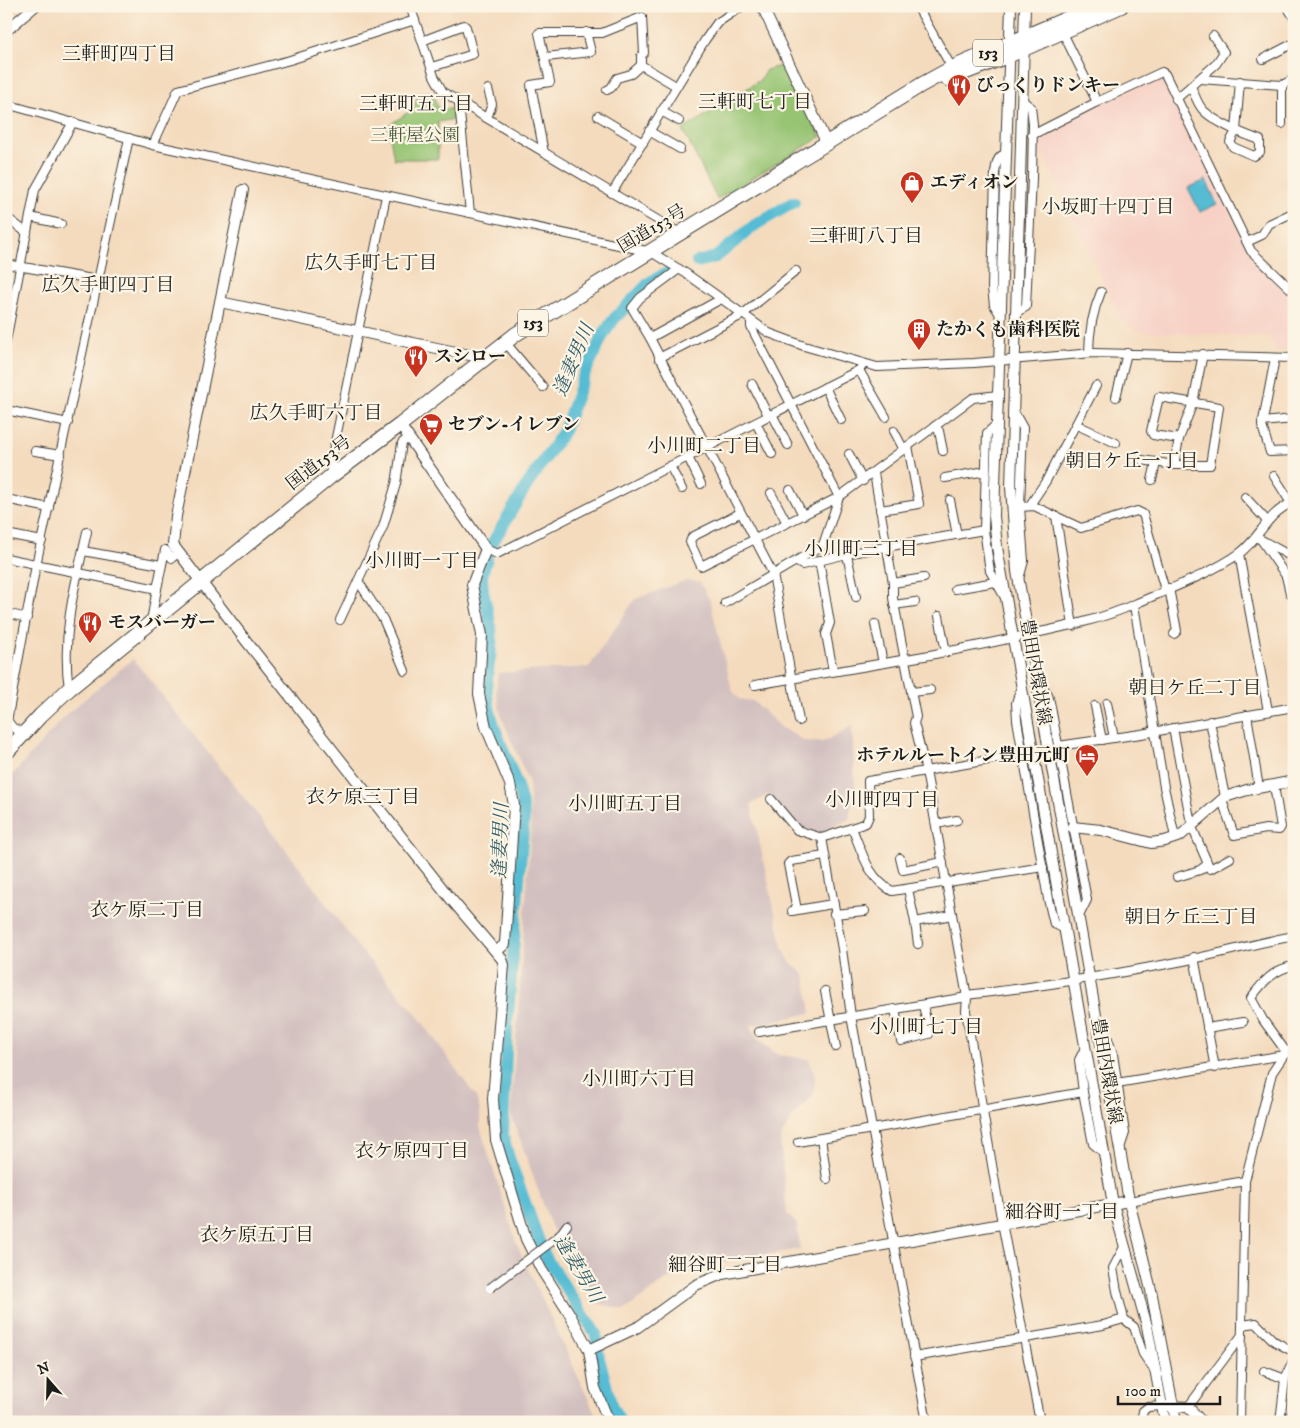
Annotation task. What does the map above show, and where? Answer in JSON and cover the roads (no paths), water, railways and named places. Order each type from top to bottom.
[{"type":"highway","name":"国道153号","points":[[884,109],[898,106],[946,80],[1096,6]]},
{"type":"highway","name":"国道153号","points":[[1025,42],[1062,32],[1121,6]]},
{"type":"highway","name":"国道153号","points":[[6,753],[14,731],[150,625],[330,477],[400,426],[505,342],[952,68],[1011,49]]},
{"type":"highway","points":[[1291,1422],[1294,1416]]},
{"type":"street","points":[[6,32],[35,6]]},
{"type":"street","points":[[410,6],[443,92],[459,104],[486,118],[681,234]]},
{"type":"street","points":[[612,194],[676,86],[717,23],[742,6]]},
{"type":"street","points":[[762,6],[827,144]]},
{"type":"street","points":[[917,6],[952,68]]},
{"type":"street","name":"豊田内環状線","points":[[1011,6],[994,516],[1005,598],[1113,1204],[1147,1326],[1165,1422]]},
{"type":"street","name":"豊田内環状線","points":[[1025,6],[1024,102],[1011,487],[1019,579],[1091,977],[1129,1201],[1152,1300],[1176,1422]]},
{"type":"street","points":[[1287,6],[1294,18]]},
{"type":"street","points":[[544,153],[531,85],[550,82],[546,57],[539,33],[602,33],[642,18],[644,53],[641,65],[631,74],[617,78],[611,88],[607,90]]},
{"type":"street","points":[[153,146],[178,90],[290,60],[415,20]]},
{"type":"street","points":[[422,41],[464,25],[466,27],[473,54],[432,67]]},
{"type":"street","points":[[546,57],[591,52],[586,32]]},
{"type":"street","points":[[1062,32],[1097,102]]},
{"type":"street","points":[[1176,99],[1216,64],[1224,52],[1213,36]]},
{"type":"street","points":[[1263,59],[1294,43]]},
{"type":"street","points":[[641,65],[676,86]]},
{"type":"street","points":[[1032,135],[1162,72],[1165,74],[1251,251],[1294,292]]},
{"type":"street","points":[[1200,79],[1282,85],[1294,79]]},
{"type":"street","points":[[1191,86],[1203,111],[1236,131],[1240,81]]},
{"type":"street","points":[[1282,85],[1282,124]]},
{"type":"street","points":[[486,118],[492,104],[488,89]]},
{"type":"street","points":[[1017,312],[1026,307],[1032,135],[1031,107],[1024,102]]},
{"type":"street","points":[[6,104],[153,146],[650,252],[680,269],[751,322],[780,339],[862,367],[885,368],[1089,353],[1204,354],[1294,358]]},
{"type":"street","points":[[459,104],[470,213]]},
{"type":"street","points":[[661,111],[678,120]]},
{"type":"street","points":[[598,116],[643,143]]},
{"type":"street","points":[[6,341],[10,305],[20,267],[35,190],[73,122]]},
{"type":"street","points":[[649,131],[680,149]]},
{"type":"street","points":[[14,731],[7,720],[36,565],[129,138]]},
{"type":"street","points":[[1000,316],[994,305],[992,288],[996,168],[1000,156],[1006,154]]},
{"type":"street","points":[[243,190],[175,524],[173,545],[201,584],[450,898],[496,952],[504,965],[493,1099],[496,1140],[533,1254],[595,1347],[595,1388],[609,1422]]},
{"type":"street","points":[[330,477],[332,452],[386,196]]},
{"type":"street","points":[[1247,242],[1262,236],[1269,224],[1290,214]]},
{"type":"street","points":[[30,217],[61,224]]},
{"type":"street","points":[[6,224],[10,220],[27,233]]},
{"type":"street","points":[[6,264],[98,280]]},
{"type":"street","points":[[680,269],[640,298],[632,308],[650,338],[754,541],[773,574],[799,721]]},
{"type":"street","points":[[659,358],[742,314],[796,272]]},
{"type":"street","points":[[1089,353],[1089,331],[1101,292]]},
{"type":"street","points":[[650,338],[721,299]]},
{"type":"street","points":[[220,302],[484,358]]},
{"type":"street","points":[[725,603],[823,545],[839,497],[751,327],[751,322]]},
{"type":"street","points":[[505,342],[542,387]]},
{"type":"street","points":[[1116,397],[1127,353]]},
{"type":"street","points":[[1174,464],[1179,439],[1194,403],[1204,354]]},
{"type":"street","points":[[1274,358],[1262,422],[1270,452],[1294,451]]},
{"type":"street","points":[[400,426],[486,549],[497,554],[756,423],[862,367]]},
{"type":"street","points":[[862,367],[886,417]]},
{"type":"street","points":[[752,384],[788,445]]},
{"type":"street","points":[[1030,505],[1046,481],[1096,386]]},
{"type":"street","points":[[825,387],[841,420]]},
{"type":"street","points":[[740,513],[692,537],[690,542],[701,566],[839,497],[973,398],[998,395]]},
{"type":"street","points":[[1142,460],[1156,463],[1207,466],[1211,463],[1219,408],[1160,396],[1157,398],[1151,433],[1179,439]]},
{"type":"street","points":[[6,410],[68,423]]},
{"type":"street","points":[[1014,412],[1023,428],[1020,507],[1024,561],[1019,579]]},
{"type":"street","points":[[1262,422],[1294,418]]},
{"type":"street","points":[[756,423],[772,454]]},
{"type":"street","points":[[997,424],[987,433],[984,530],[990,571],[1005,598]]},
{"type":"street","points":[[1077,425],[1116,443]]},
{"type":"street","points":[[935,426],[940,431],[944,451]]},
{"type":"street","points":[[880,510],[919,504],[906,448],[894,431]]},
{"type":"street","points":[[340,620],[383,527],[396,484],[402,443],[408,438]]},
{"type":"street","points":[[35,451],[61,455]]},
{"type":"street","points":[[849,454],[863,481]]},
{"type":"street","points":[[688,457],[702,484]]},
{"type":"street","points":[[1152,480],[1156,463]]},
{"type":"street","points":[[670,466],[682,489]]},
{"type":"street","points":[[945,478],[986,471]]},
{"type":"street","points":[[874,473],[893,583],[894,604],[916,717],[914,722],[926,771],[947,882],[967,996],[966,1011],[982,1109],[1040,1422]]},
{"type":"street","points":[[756,685],[905,660],[1013,639],[1073,626],[1134,605],[1239,554],[1259,539],[1266,521],[1281,507],[1292,502],[1274,476]]},
{"type":"street","points":[[790,490],[803,515]]},
{"type":"street","points":[[771,493],[787,523]]},
{"type":"street","points":[[1245,497],[1266,521]]},
{"type":"street","points":[[6,499],[49,508]]},
{"type":"street","points":[[950,500],[957,535]]},
{"type":"street","points":[[1020,507],[1030,505],[1081,528],[1137,511],[1143,514],[1167,589],[1177,631],[1174,634]]},
{"type":"street","points":[[1056,516],[1073,626]]},
{"type":"street","points":[[797,562],[802,565],[886,547],[984,530]]},
{"type":"street","points":[[69,688],[66,645],[87,532]]},
{"type":"street","points":[[6,534],[42,541]]},
{"type":"street","points":[[1259,539],[1294,558]]},
{"type":"street","points":[[1259,539],[1290,575],[1290,593],[1294,592]]},
{"type":"street","points":[[486,549],[472,585],[482,635],[479,694],[486,727],[510,784],[514,805],[505,944],[496,952]]},
{"type":"street","points":[[150,625],[165,550],[172,558],[178,553]]},
{"type":"street","points":[[82,551],[161,565]]},
{"type":"street","points":[[1239,554],[1268,711]]},
{"type":"street","points":[[847,555],[856,597]]},
{"type":"street","points":[[6,558],[157,589]]},
{"type":"street","points":[[820,560],[830,623],[826,634],[833,671]]},
{"type":"street","points":[[893,583],[924,578]]},
{"type":"street","points":[[358,581],[383,618],[405,671]]},
{"type":"street","points":[[955,589],[995,582]]},
{"type":"street","points":[[894,604],[915,602]]},
{"type":"street","points":[[1134,605],[1154,731],[1176,838]]},
{"type":"street","points":[[6,613],[26,618]]},
{"type":"street","points":[[939,616],[946,652]]},
{"type":"street","points":[[875,624],[883,663]]},
{"type":"street","points":[[1038,682],[1048,695],[1087,900],[1079,916]]},
{"type":"street","points":[[1021,687],[1016,703],[1038,841],[1054,924],[1065,929]]},
{"type":"street","points":[[911,692],[930,690]]},
{"type":"street","points":[[1107,703],[1114,738]]},
{"type":"street","points":[[1095,706],[1102,740]]},
{"type":"street","points":[[1058,746],[1294,707]]},
{"type":"street","points":[[1247,715],[1259,788]]},
{"type":"street","points":[[1210,721],[1224,799],[1234,835],[1266,829],[1279,830],[1281,827],[1274,786]]},
{"type":"street","points":[[1173,728],[1190,818],[1210,869]]},
{"type":"street","points":[[771,799],[797,830],[822,838],[866,823],[869,816],[868,781],[1023,754]]},
{"type":"street","points":[[1072,827],[1101,830],[1151,843],[1176,838],[1224,799],[1259,788],[1294,781]]},
{"type":"street","points":[[1055,785],[1067,797]]},
{"type":"street","points":[[1031,798],[1043,810]]},
{"type":"street","points":[[936,824],[957,820]]},
{"type":"street","points":[[1038,841],[1039,834],[1046,823]]},
{"type":"street","points":[[852,828],[869,870],[892,891],[1043,867]]},
{"type":"street","points":[[822,838],[832,904],[842,949],[851,1016],[927,1422]]},
{"type":"street","points":[[825,856],[791,861],[788,864],[794,911],[832,904]]},
{"type":"street","points":[[900,858],[903,870],[943,862]]},
{"type":"street","points":[[1177,877],[1210,869],[1230,858]]},
{"type":"street","points":[[908,889],[918,944]]},
{"type":"street","points":[[834,914],[865,911]]},
{"type":"street","points":[[915,922],[952,915]]},
{"type":"street","points":[[759,1032],[831,1018],[1073,981],[1294,936]]},
{"type":"street","points":[[1194,957],[1215,1068]]},
{"type":"street","points":[[1288,1052],[1262,1020],[1251,998],[1261,985],[1279,970],[1294,966]]},
{"type":"street","points":[[825,991],[836,1047]]},
{"type":"street","points":[[895,1009],[901,1041],[929,1034],[923,1005]]},
{"type":"street","points":[[1098,1022],[1110,1043],[1117,1083],[1125,1133],[1120,1148]]},
{"type":"street","points":[[1208,1028],[1243,1022]]},
{"type":"street","points":[[1085,1048],[1080,1060],[1083,1092],[1093,1144],[1104,1153]]},
{"type":"street","points":[[1117,1083],[1215,1068],[1288,1052]]},
{"type":"street","points":[[1240,1422],[1246,1182],[1272,1073],[1288,1052]]},
{"type":"street","points":[[798,1142],[1083,1092]]},
{"type":"street","points":[[821,1138],[827,1179]]},
{"type":"street","points":[[595,1347],[648,1322],[696,1285],[722,1274],[1129,1201],[1246,1182]]},
{"type":"street","points":[[490,1288],[559,1236],[567,1226]]},
{"type":"street","points":[[1124,1248],[1113,1268],[1124,1319],[1134,1327],[1143,1354],[1155,1372]]},
{"type":"street","points":[[914,1357],[1124,1319]]},
{"type":"street","points":[[1242,1325],[1256,1322],[1274,1341],[1294,1352]]},
{"type":"street","points":[[1188,1407],[1242,1335]]},
{"type":"street","points":[[1280,1422],[1285,1379],[1294,1359]]},
{"type":"street","points":[[1264,1371],[1285,1379]]},
{"type":"street","points":[[1141,1422],[1143,1411],[1148,1407],[1162,1406],[1188,1407],[1202,1422]]},
{"type":"water","points":[[1206,180],[1217,204],[1200,212],[1188,188]]},
{"type":"waterway","points":[[6,123],[12,115]]},
{"type":"waterway","name":"逢妻男川","points":[[697,262],[716,257],[755,225],[794,202]]},
{"type":"waterway","name":"逢妻男川","points":[[621,1422],[612,1407],[599,1358],[596,1334],[544,1255],[508,1155],[503,1135],[507,1025],[524,818],[518,788],[496,732],[488,702],[487,684],[492,639],[482,578],[487,552],[527,485],[564,431],[584,375],[603,335],[614,319],[650,282],[669,272]]},
{"type":"place","name":"びっくりドンキー","points":[[959,107]]},
{"type":"place","name":"エディオン","points":[[912,204]]},
{"type":"place","name":"たかくも歯科医院","points":[[919,351]]},
{"type":"place","name":"スシロー","points":[[416,378]]},
{"type":"place","name":"セブン-イレブン","points":[[431,446]]},
{"type":"place","name":"モスバーガー","points":[[90,644]]},
{"type":"place","name":"ホテルルートイン豊田元町","points":[[1087,777]]},
{"type":"district","name":"三軒町四丁目","points":[[119,54]]},
{"type":"district","name":"三軒町七丁目","points":[[755,102]]},
{"type":"district","name":"三軒町五丁目","points":[[416,104]]},
{"type":"district","name":"小坂町十四丁目","points":[[1108,207]]},
{"type":"district","name":"三軒町八丁目","points":[[866,236]]},
{"type":"district","name":"広久手町七丁目","points":[[371,263]]},
{"type":"district","name":"広久手町四丁目","points":[[108,285]]},
{"type":"district","name":"広久手町六丁目","points":[[316,413]]},
{"type":"district","name":"小川町二丁目","points":[[704,446]]},
{"type":"district","name":"朝日ケ丘一丁目","points":[[1132,461]]},
{"type":"district","name":"小川町三丁目","points":[[861,549]]},
{"type":"district","name":"小川町一丁目","points":[[422,561]]},
{"type":"district","name":"朝日ケ丘二丁目","points":[[1195,688]]},
{"type":"district","name":"衣ケ原三丁目","points":[[363,797]]},
{"type":"district","name":"小川町四丁目","points":[[882,800]]},
{"type":"district","name":"小川町五丁目","points":[[625,804]]},
{"type":"district","name":"衣ケ原二丁目","points":[[147,910]]},
{"type":"district","name":"朝日ケ丘三丁目","points":[[1191,917]]},
{"type":"district","name":"小川町七丁目","points":[[926,1027]]},
{"type":"district","name":"小川町六丁目","points":[[639,1079]]},
{"type":"district","name":"衣ケ原四丁目","points":[[412,1151]]},
{"type":"district","name":"細谷町一丁目","points":[[1062,1212]]},
{"type":"district","name":"衣ケ原五丁目","points":[[257,1235]]},
{"type":"district","name":"細谷町二丁目","points":[[725,1265]]},
{"type":"park label","name":"三軒屋公園","points":[[415,136]]}]
